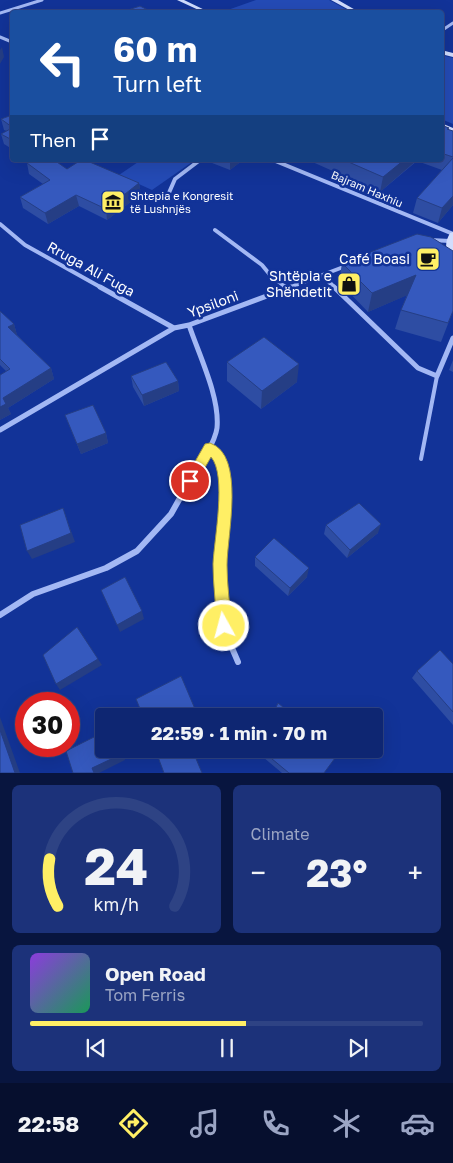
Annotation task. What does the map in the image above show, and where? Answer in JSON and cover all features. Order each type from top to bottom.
[{"type":"main road","points":[[180,0],[202,10]]},
{"type":"main road","points":[[334,0],[352,10]]},
{"type":"main road","points":[[452,237],[450,251],[453,257]]},
{"type":"street","points":[[0,13],[42,0]]},
{"type":"street","points":[[168,195],[169,186],[175,178],[197,162]]},
{"type":"street","name":"Bajram Haxhiu","points":[[278,162],[452,237]]},
{"type":"street","name":"Rruga Ali Fuga","points":[[0,224],[25,245],[174,328]]},
{"type":"street","points":[[215,230],[262,265],[271,276],[287,288]]},
{"type":"street","points":[[421,240],[452,237]]},
{"type":"street","name":"Ypsiloni","points":[[0,430],[174,328],[189,325],[349,265]]},
{"type":"street","points":[[322,275],[418,368],[437,376],[453,338]]},
{"type":"street","points":[[0,615],[33,594],[106,568],[137,551],[171,514],[210,448],[216,429],[215,401],[189,325]]},
{"type":"street","points":[[210,448],[220,458],[224,476],[225,514],[220,564],[221,597],[224,626],[238,662]]},
{"type":"lane","points":[[421,459],[437,376]]},
{"type":"shaded area","points":[[256,0],[329,0],[347,10],[228,10]]},
{"type":"shaded area","points":[[444,56],[453,58],[453,124],[444,120]]},
{"type":"shaded area","points":[[138,162],[192,162],[152,190],[119,175]]},
{"type":"building","points":[[140,6],[148,10],[128,10]]},
{"type":"building","points":[[10,116],[10,126],[1,119]]},
{"type":"building","points":[[444,126],[453,131],[453,157],[444,154]]},
{"type":"building","points":[[10,129],[10,139],[1,134]]},
{"type":"building","points":[[453,158],[453,196],[442,208],[417,198]]},
{"type":"building","points":[[57,162],[67,169],[78,162],[90,162],[139,183],[106,209],[76,195],[45,213],[20,197],[50,180],[27,163]]},
{"type":"building","points":[[349,162],[402,162],[383,177]]},
{"type":"building","points":[[417,234],[431,237],[453,251],[453,311],[448,323],[401,310],[416,275],[372,293],[342,263]]},
{"type":"building","points":[[0,311],[14,324],[8,327],[51,368],[3,398],[6,404],[0,407],[0,375],[10,369],[0,359]]},
{"type":"building","points":[[264,337],[299,364],[262,391],[227,362]]},
{"type":"building","points":[[166,362],[178,381],[142,395],[131,376]]},
{"type":"building","points":[[93,405],[106,433],[77,444],[65,415]]},
{"type":"building","points":[[359,503],[381,524],[350,550],[326,525]]},
{"type":"building","points":[[63,508],[71,533],[27,551],[20,525]]},
{"type":"building","points":[[274,538],[309,568],[290,588],[255,557]]},
{"type":"building","points":[[125,577],[142,611],[117,625],[101,590]]},
{"type":"building","points":[[77,627],[98,659],[56,684],[43,655]]},
{"type":"building","points":[[440,650],[453,664],[453,712],[417,671]]},
{"type":"building","points":[[181,676],[195,708],[140,708],[136,699]]},
{"type":"building","points":[[278,703],[284,708],[276,708]]},
{"type":"building","points":[[0,730],[15,773],[0,773]]},
{"type":"building","points":[[95,736],[95,758],[113,758],[92,768],[94,773],[73,773],[68,757],[80,757],[80,744]]},
{"type":"building","points":[[158,758],[196,758],[202,773],[164,773]]},
{"type":"building","points":[[271,758],[335,758],[324,773],[289,773]]},
{"type":"place","name":"Shtepia e Kongresit të Lushnjës","points":[[113,202]]},
{"type":"place","name":"Café Boasi","points":[[428,259]]},
{"type":"place","name":"Shtëpia e Shëndetit","points":[[349,284]]},
{"type":"route","points":[[190,481],[210,448],[220,458],[224,476],[225,514],[220,564],[224,626]]}]
